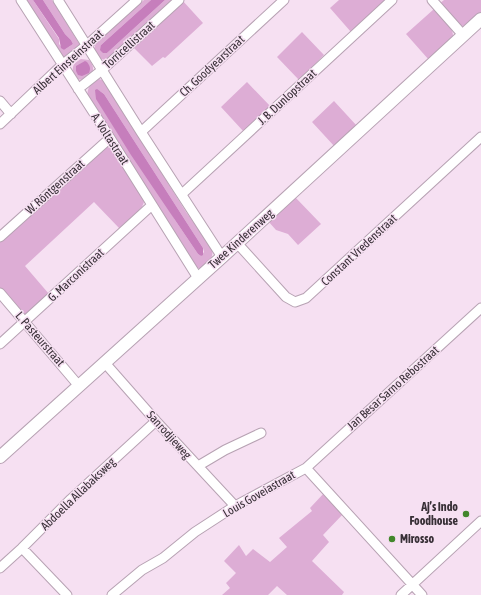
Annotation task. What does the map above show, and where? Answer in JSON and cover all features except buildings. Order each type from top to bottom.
[{"type":"street","name":"A. Voltastraat","points":[[21,0],[198,278]]},
{"type":"street","points":[[58,0],[140,132],[222,257]]},
{"type":"street","name":"Albert Einsteinstraat","points":[[0,124],[62,65],[87,45],[137,0]]},
{"type":"street","name":"Torricellistraat","points":[[78,89],[102,70],[179,0]]},
{"type":"street","name":"Ch. Goodyearstraat","points":[[140,132],[284,0]]},
{"type":"street","name":"J. B. Dunlopstraat","points":[[182,194],[392,0]]},
{"type":"street","points":[[432,0],[463,35]]},
{"type":"street","name":"Twee Kinderenweg","points":[[0,457],[222,257],[481,19]]},
{"type":"street","points":[[0,101],[11,114]]},
{"type":"street","name":"Constant Vredenstraat","points":[[237,242],[286,297],[295,302],[306,298],[481,137]]},
{"type":"street","name":"W. Röntgenstraat","points":[[0,237],[110,138]]},
{"type":"street","name":"G. Marconistraat","points":[[0,344],[152,205]]},
{"type":"street","name":"L. Pasteurstraat","points":[[0,293],[79,386]]},
{"type":"street","name":"Jan Besar Sarno Rebostraat","points":[[306,468],[481,308]]},
{"type":"street","name":"Sanrodjieweg","points":[[105,363],[156,421],[235,506]]},
{"type":"street","name":"Abdoella Allabaksweg","points":[[0,568],[71,499],[156,421]]},
{"type":"street","points":[[198,466],[225,450],[261,433]]},
{"type":"street","name":"Louis Goveiastraat","points":[[112,595],[142,570],[163,558],[195,532],[235,506],[306,468],[422,595]]},
{"type":"street","points":[[401,595],[481,521]]},
{"type":"street","points":[[22,548],[67,595]]},
{"type":"shaded area","points":[[26,0],[33,0],[59,39],[59,44],[64,50],[73,44],[43,0],[52,0],[80,45],[67,57],[63,57]]},
{"type":"shaded area","points":[[33,0],[43,0],[73,44],[64,50],[61,48],[59,38]]},
{"type":"shaded area","points":[[144,0],[151,0],[101,45],[103,53],[107,53],[165,0],[173,0],[107,60],[98,57],[94,49],[96,43]]},
{"type":"shaded area","points":[[151,0],[165,0],[107,53],[103,53],[100,50],[101,45]]},
{"type":"shaded area","points":[[182,0],[203,23],[165,58],[163,57],[152,66],[132,46]]},
{"type":"shaded area","points":[[339,0],[386,0],[351,32],[330,8]]},
{"type":"shaded area","points":[[444,0],[481,0],[481,13],[469,23],[461,26],[439,4]]},
{"type":"shaded area","points":[[434,9],[449,25],[453,33],[453,37],[429,60],[406,34]]},
{"type":"shaded area","points":[[302,32],[324,55],[299,80],[277,57]]},
{"type":"shaded area","points":[[81,59],[89,60],[93,66],[91,75],[82,80],[74,76],[73,69],[75,64]]},
{"type":"shaded area","points":[[85,61],[89,66],[89,73],[82,76],[78,75],[76,66]]},
{"type":"shaded area","points":[[96,80],[102,80],[105,83],[186,212],[212,248],[212,257],[201,268],[197,268],[88,97],[88,89]],"holes":[[[100,91],[104,94],[203,248],[204,252],[201,256],[198,254],[175,220]]]},
{"type":"shaded area","points":[[247,82],[271,107],[244,132],[221,107]]},
{"type":"shaded area","points":[[97,89],[104,94],[203,248],[203,255],[201,256],[198,254],[131,155],[96,99],[95,90]]},
{"type":"shaded area","points":[[334,101],[357,126],[335,147],[312,122]]},
{"type":"shaded area","points":[[105,147],[108,147],[114,151],[143,198],[144,202],[142,207],[120,229],[94,202],[25,266],[49,294],[25,316],[0,289],[0,240]]},
{"type":"shaded area","points":[[295,197],[321,224],[298,245],[288,234],[276,230],[268,221]]},
{"type":"shaded area","points":[[325,492],[344,513],[323,535],[329,542],[312,561],[344,592],[342,595],[287,595],[277,586],[268,595],[222,595],[230,588],[226,583],[236,573],[224,561],[239,545],[246,556],[253,549],[270,562],[287,547],[279,538],[312,511],[310,508]]},
{"type":"place","name":"Aj’s Indo Foodhouse","points":[[466,514]]},
{"type":"place","name":"Mirosso","points":[[392,539]]}]
